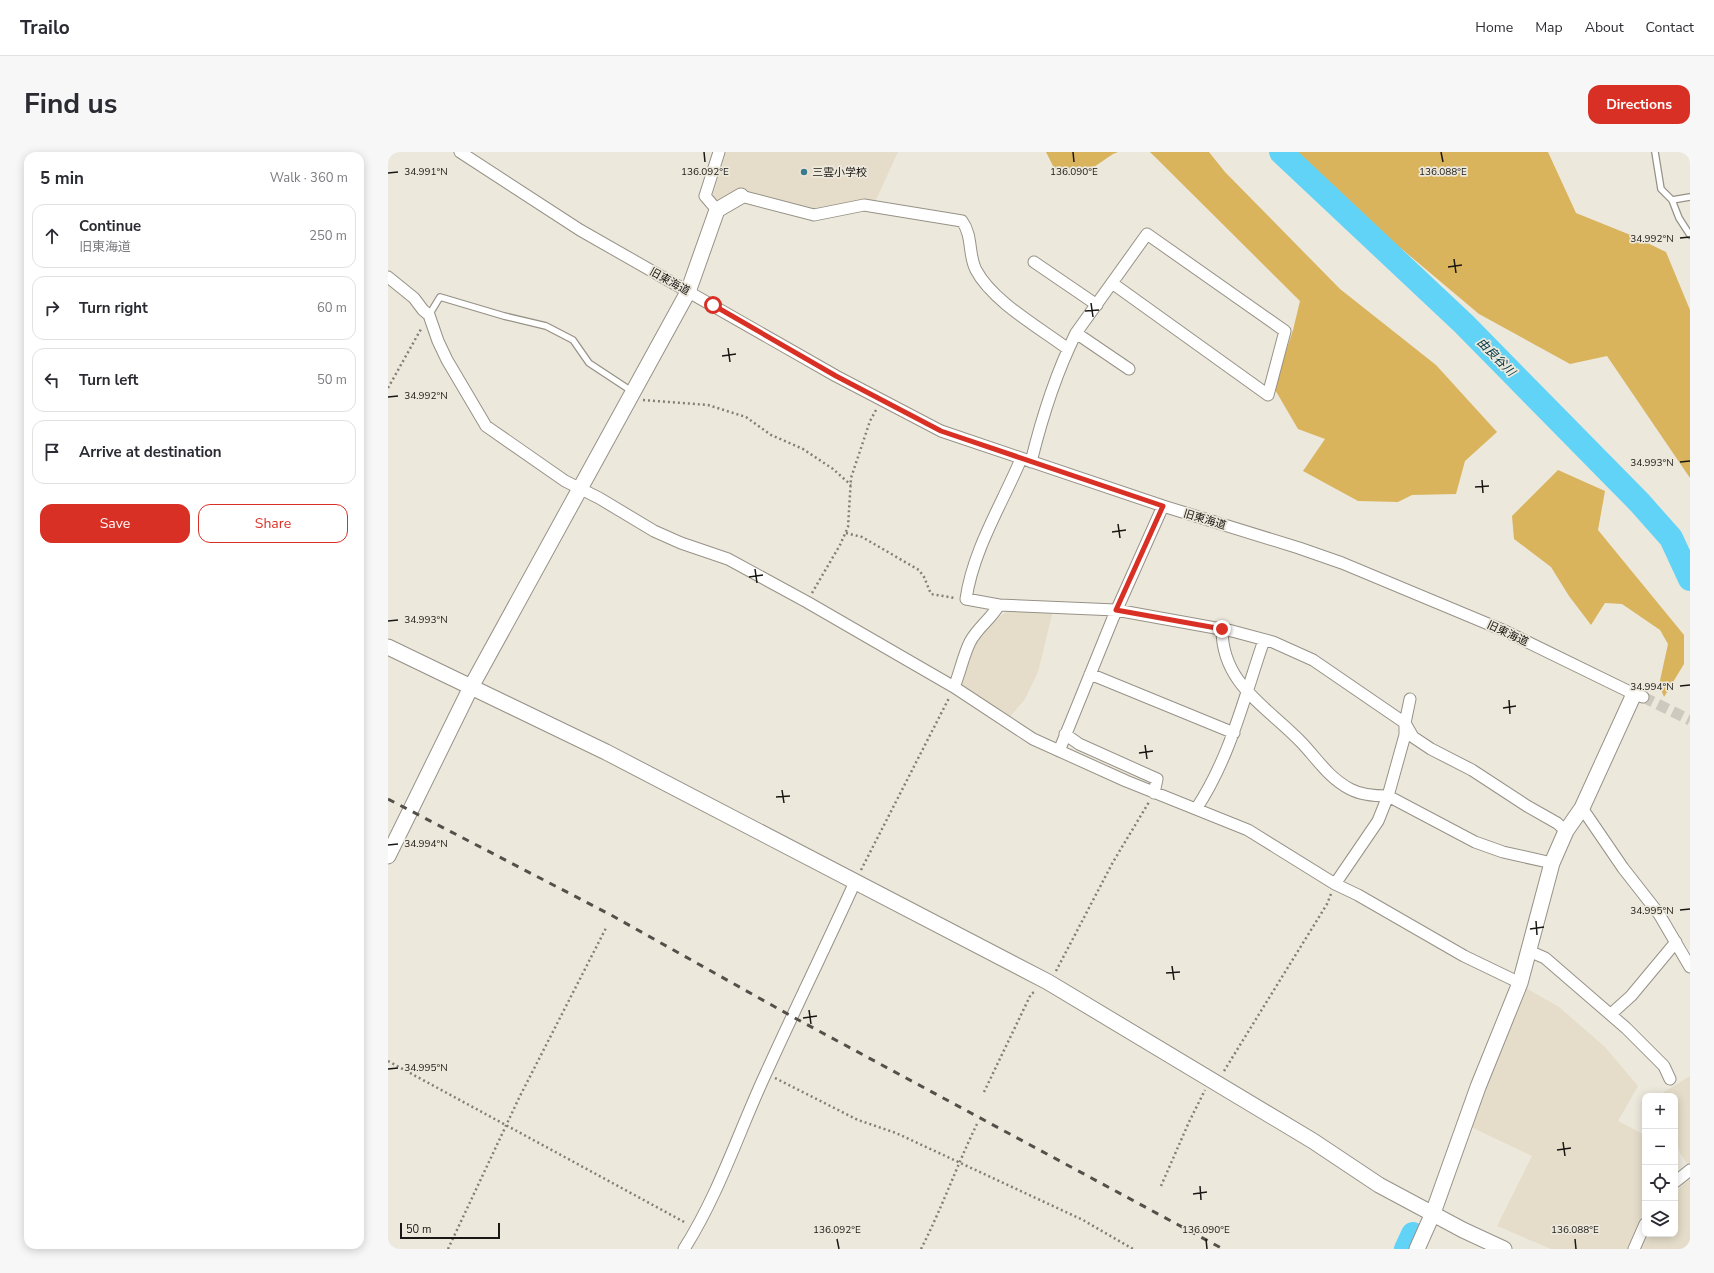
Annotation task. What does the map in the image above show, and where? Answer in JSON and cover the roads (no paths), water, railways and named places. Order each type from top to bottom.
[{"type":"street","name":"旧東海道","points":[[460,152],[580,230],[881,400],[941,431],[1026,461],[1342,563],[1505,631],[1638,696]]},
{"type":"street","points":[[717,210],[705,196],[719,152]]},
{"type":"street","points":[[388,856],[471,687],[688,292],[717,210],[741,196],[814,216],[864,205],[962,221],[968,229],[975,269],[987,286],[997,297],[1068,349]]},
{"type":"street","points":[[1112,283],[1268,394],[1285,331],[1147,234],[1076,333],[1068,349],[1026,461],[977,557],[968,585],[966,600],[999,605],[1116,610],[1222,629],[1264,640],[1313,660],[1405,723],[1413,737],[1431,749],[1472,770],[1527,806],[1557,823],[1566,831]]},
{"type":"street","points":[[1034,262],[1097,305]]},
{"type":"street","points":[[388,277],[414,298],[429,315],[438,342],[447,360],[486,426],[565,481],[581,488],[654,531],[682,543],[728,559],[807,602],[954,687],[1033,739],[1154,793],[1248,830],[1335,884],[1358,895],[1464,956],[1520,983]]},
{"type":"street","points":[[1076,333],[1128,369]]},
{"type":"street","points":[[1059,751],[1116,610],[1163,506]]},
{"type":"street","points":[[954,687],[970,643],[980,626],[993,615],[999,605]]},
{"type":"street","points":[[1222,629],[1222,646],[1231,666],[1246,692],[1301,742],[1328,773],[1350,789],[1374,796],[1388,796],[1475,842],[1504,852],[1552,863]]},
{"type":"street","points":[[1196,809],[1210,788],[1234,732],[1264,640]]},
{"type":"street","points":[[388,646],[606,752],[1048,982],[1313,1140],[1379,1185],[1504,1249]]},
{"type":"street","points":[[1090,674],[1234,732]]},
{"type":"street","points":[[1417,1249],[1433,1213],[1478,1087],[1520,983],[1552,863],[1566,831],[1582,808],[1638,696]]},
{"type":"street","points":[[1335,884],[1378,822],[1388,796],[1405,735],[1405,723],[1410,699]]},
{"type":"street","points":[[1066,734],[1078,744],[1157,779],[1154,793]]},
{"type":"street","points":[[1582,808],[1623,868],[1658,914],[1690,967]]},
{"type":"street","points":[[684,1249],[697,1229],[735,1147],[766,1073],[855,882]]},
{"type":"street","points":[[1611,1014],[1631,996],[1676,942]]},
{"type":"street","points":[[1529,951],[1544,958],[1611,1014],[1664,1066],[1670,1079]]},
{"type":"street","points":[[1678,1180],[1690,1170]]},
{"type":"street","points":[[1634,1249],[1642,1231]]},
{"type":"lane","points":[[1655,152],[1661,189],[1672,200],[1679,218],[1690,235]]},
{"type":"lane","points":[[1672,200],[1690,197]]},
{"type":"lane","points":[[429,315],[440,297],[504,316],[546,326],[573,340],[589,363],[631,396]]},
{"type":"waterway","name":"由良谷川","points":[[1281,152],[1464,324],[1640,503],[1671,538],[1690,579]]},
{"type":"waterway","points":[[1406,1249],[1413,1234]]},
{"type":"tunnel","points":[[1643,697],[1690,720]]},
{"type":"railway","points":[[388,799],[611,915],[793,1017],[1223,1249]]},
{"type":"place","name":"三雲小学校","points":[[804,172]]}]
